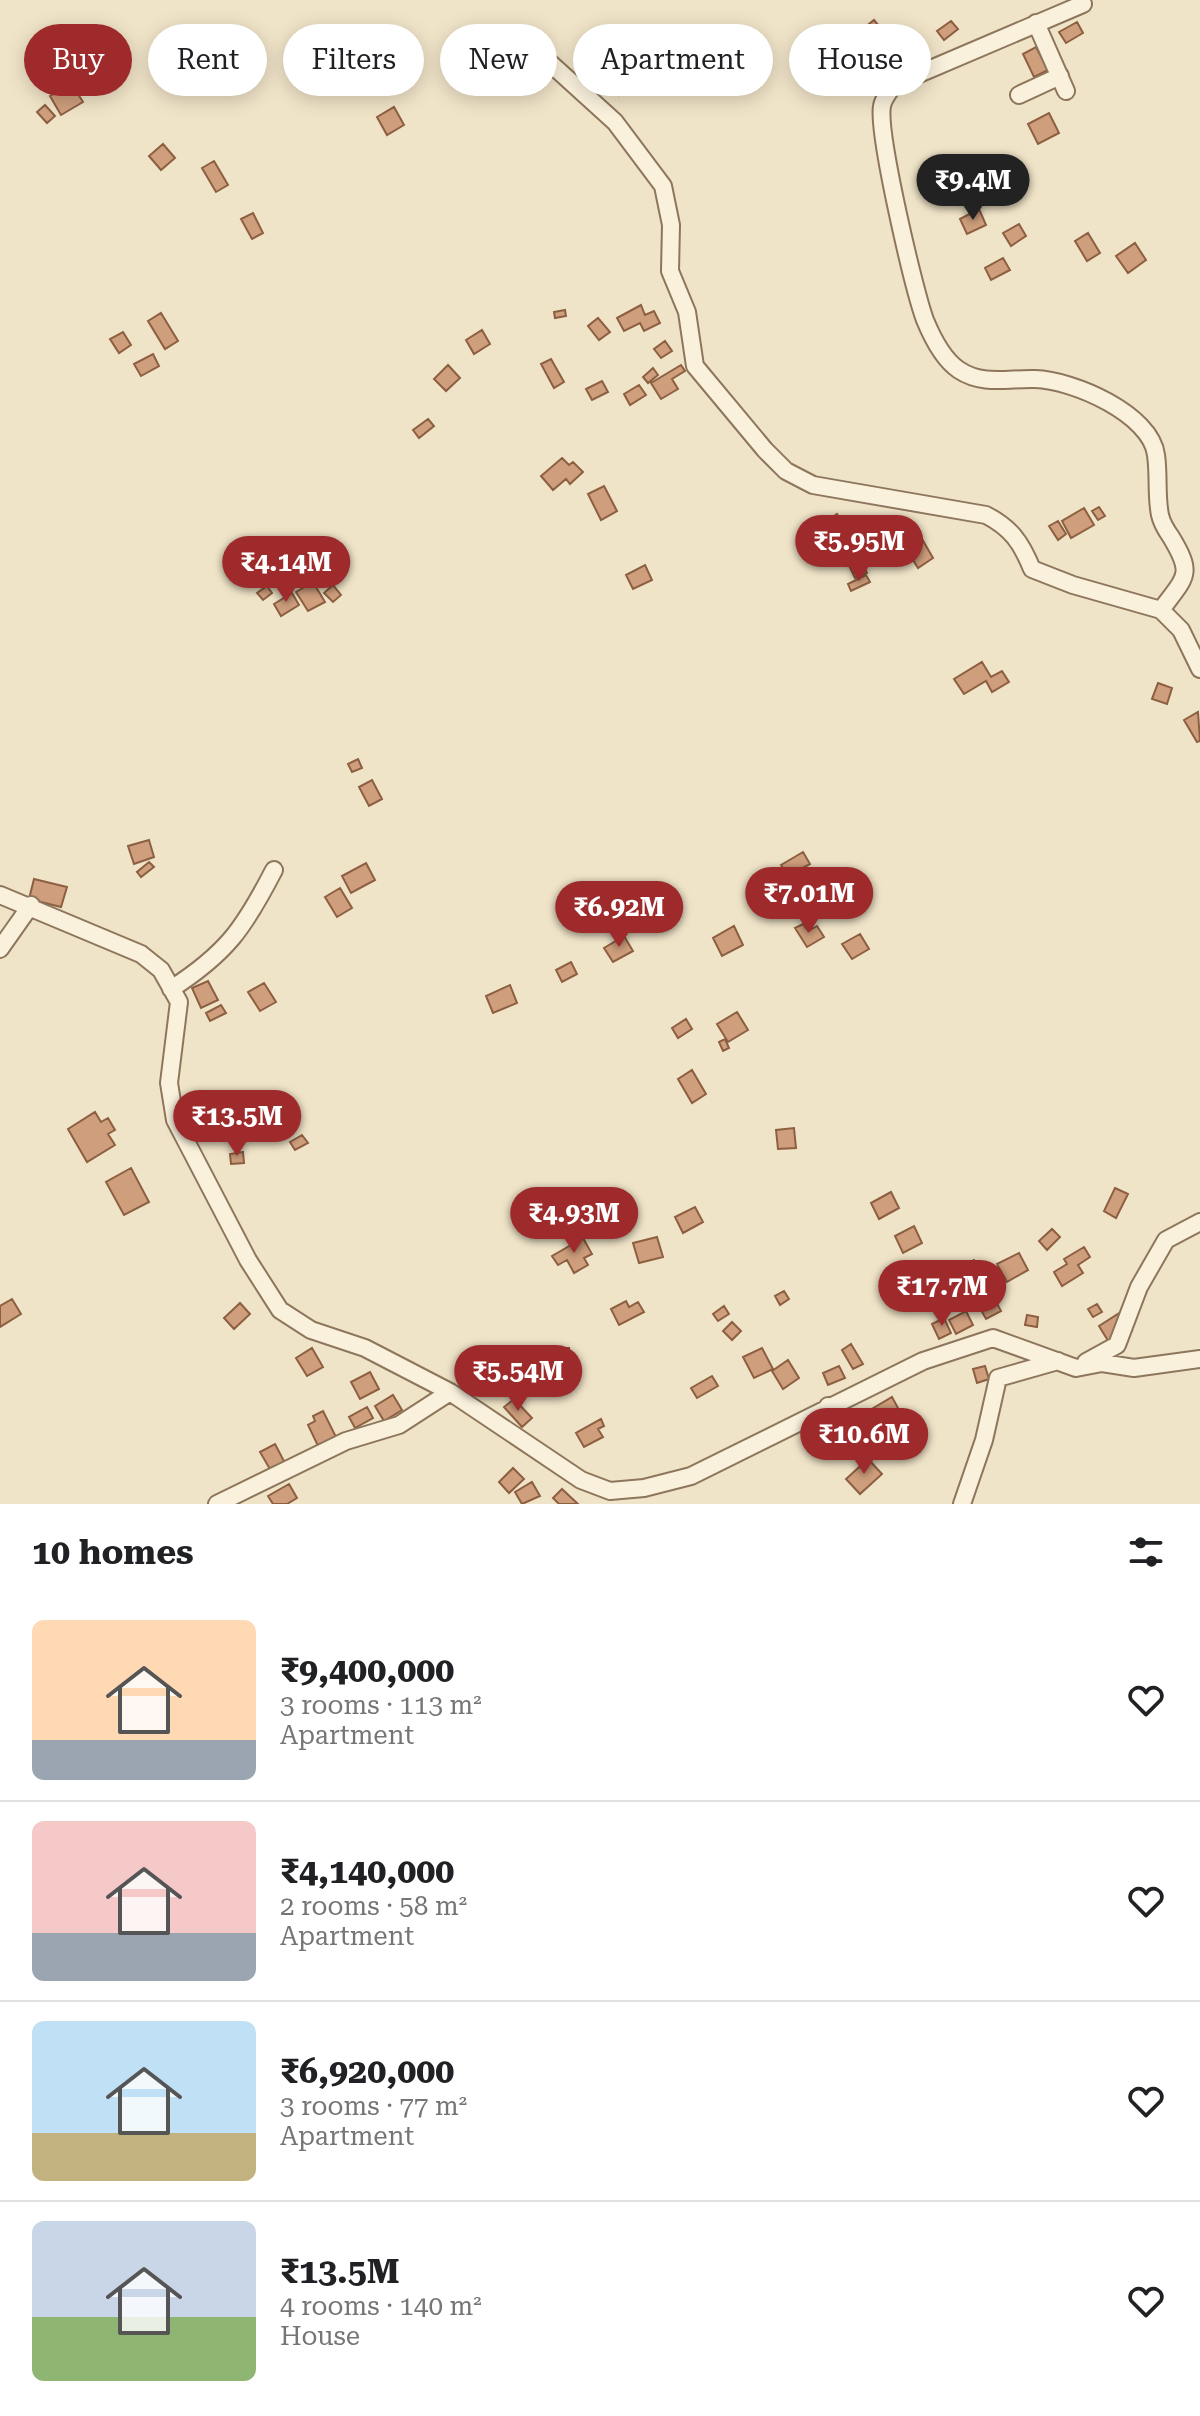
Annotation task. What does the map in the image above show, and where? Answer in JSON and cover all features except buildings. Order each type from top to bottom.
[{"type":"street","points":[[1083,4],[893,85],[882,105],[884,141],[925,320],[941,350],[958,370],[988,382],[1038,379],[1081,389],[1128,415],[1145,429],[1156,454],[1155,488],[1161,521],[1186,562],[1184,579],[1161,610]]},
{"type":"street","points":[[1019,95],[1063,84],[1036,23]]},
{"type":"street","points":[[557,69],[615,122],[663,186],[671,225],[670,271],[687,312],[695,366],[786,471],[813,485],[986,515],[1008,526],[1023,547],[1032,569],[1073,585],[1161,610],[1181,630],[1200,669]]},
{"type":"street","points":[[171,989],[211,963],[247,922],[274,870]]},
{"type":"street","points":[[0,895],[31,905],[141,954],[161,970],[179,1002],[169,1083],[175,1120],[248,1260],[280,1310],[311,1330],[365,1348],[450,1392],[581,1480],[610,1491],[644,1488],[691,1476],[923,1361],[993,1338],[1076,1368],[1102,1363],[1134,1368],[1200,1359]]},
{"type":"street","points":[[0,949],[31,905]]},
{"type":"street","points":[[1076,1368],[1117,1345],[1139,1287],[1166,1240],[1200,1222]]},
{"type":"street","points":[[962,1504],[984,1440],[998,1378],[1058,1361]]},
{"type":"street","points":[[217,1504],[346,1441],[399,1425],[450,1392]]},
{"type":"street","points":[[828,1406],[868,1446]]}]
